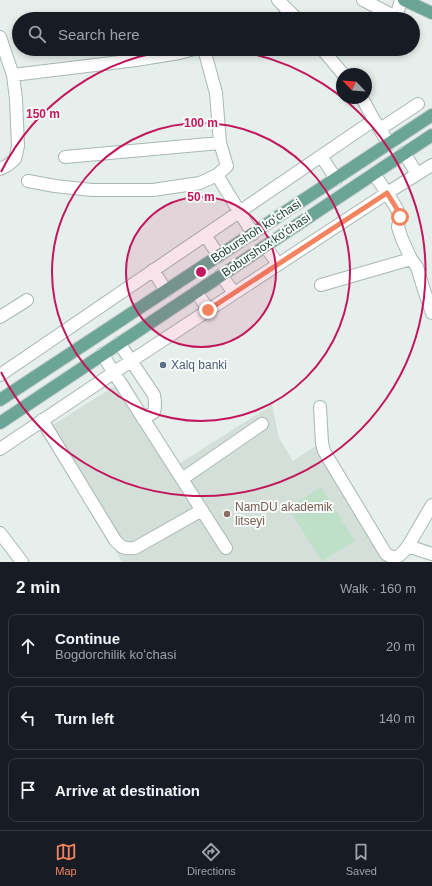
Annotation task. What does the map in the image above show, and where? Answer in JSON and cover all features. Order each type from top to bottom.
[{"type":"main road","points":[[403,0],[432,14]]},
{"type":"main road","name":"Boburshoh koʻchasi","points":[[0,400],[432,115]]},
{"type":"main road","name":"Boburshox ko'chasi","points":[[0,423],[432,135]]},
{"type":"street","points":[[278,0],[290,12]]},
{"type":"street","points":[[363,0],[386,12]]},
{"type":"street","points":[[398,12],[403,0]]},
{"type":"street","points":[[0,37],[13,75],[16,99],[18,146],[15,159],[8,166],[0,169]]},
{"type":"street","points":[[13,75],[161,56]]},
{"type":"street","points":[[28,181],[92,190],[152,190],[200,183],[217,175],[227,166],[220,143],[216,93],[206,56]]},
{"type":"street","points":[[328,56],[338,68]]},
{"type":"street","points":[[365,104],[389,144]]},
{"type":"street","points":[[0,375],[321,156],[418,104]]},
{"type":"street","points":[[65,157],[220,143]]},
{"type":"street","points":[[404,154],[418,174]]},
{"type":"street","points":[[321,156],[336,179]]},
{"type":"street","points":[[0,449],[208,310],[432,165]]},
{"type":"street","points":[[374,174],[397,209],[400,217],[398,227],[402,239],[411,259],[417,267],[432,313]]},
{"type":"street","points":[[217,175],[253,234]]},
{"type":"street","points":[[206,235],[219,256]]},
{"type":"street","points":[[266,246],[278,264]]},
{"type":"street","points":[[321,285],[411,259]]},
{"type":"street","points":[[153,270],[166,291]]},
{"type":"street","points":[[221,275],[234,293]]},
{"type":"street","points":[[196,292],[208,310]]},
{"type":"street","points":[[0,318],[27,300]]},
{"type":"street","points":[[119,343],[154,395],[156,401],[154,412],[143,419]]},
{"type":"street","points":[[102,354],[226,548]]},
{"type":"street","points":[[320,407],[322,443],[324,451],[386,554],[390,557],[401,555],[408,546],[432,505]]},
{"type":"street","points":[[42,420],[120,547],[126,549],[135,548],[202,510]]},
{"type":"street","points":[[182,479],[262,424]]},
{"type":"street","points":[[0,533],[22,562]]},
{"type":"street","points":[[408,546],[432,554]]},
{"type":"shaded area","name":"NamDU akademik litseyi","points":[[127,378],[177,465],[272,405],[279,438],[293,461],[317,445],[389,562],[122,562],[45,430]]},
{"type":"green space","points":[[321,487],[355,541],[322,561],[288,508]]},
{"type":"place","name":"Xalq banki","points":[[163,365]]},
{"type":"place","name":"NamDU akademik litseyi","points":[[227,514]]},
{"type":"route","points":[[208,310],[387,193],[400,217]]}]
